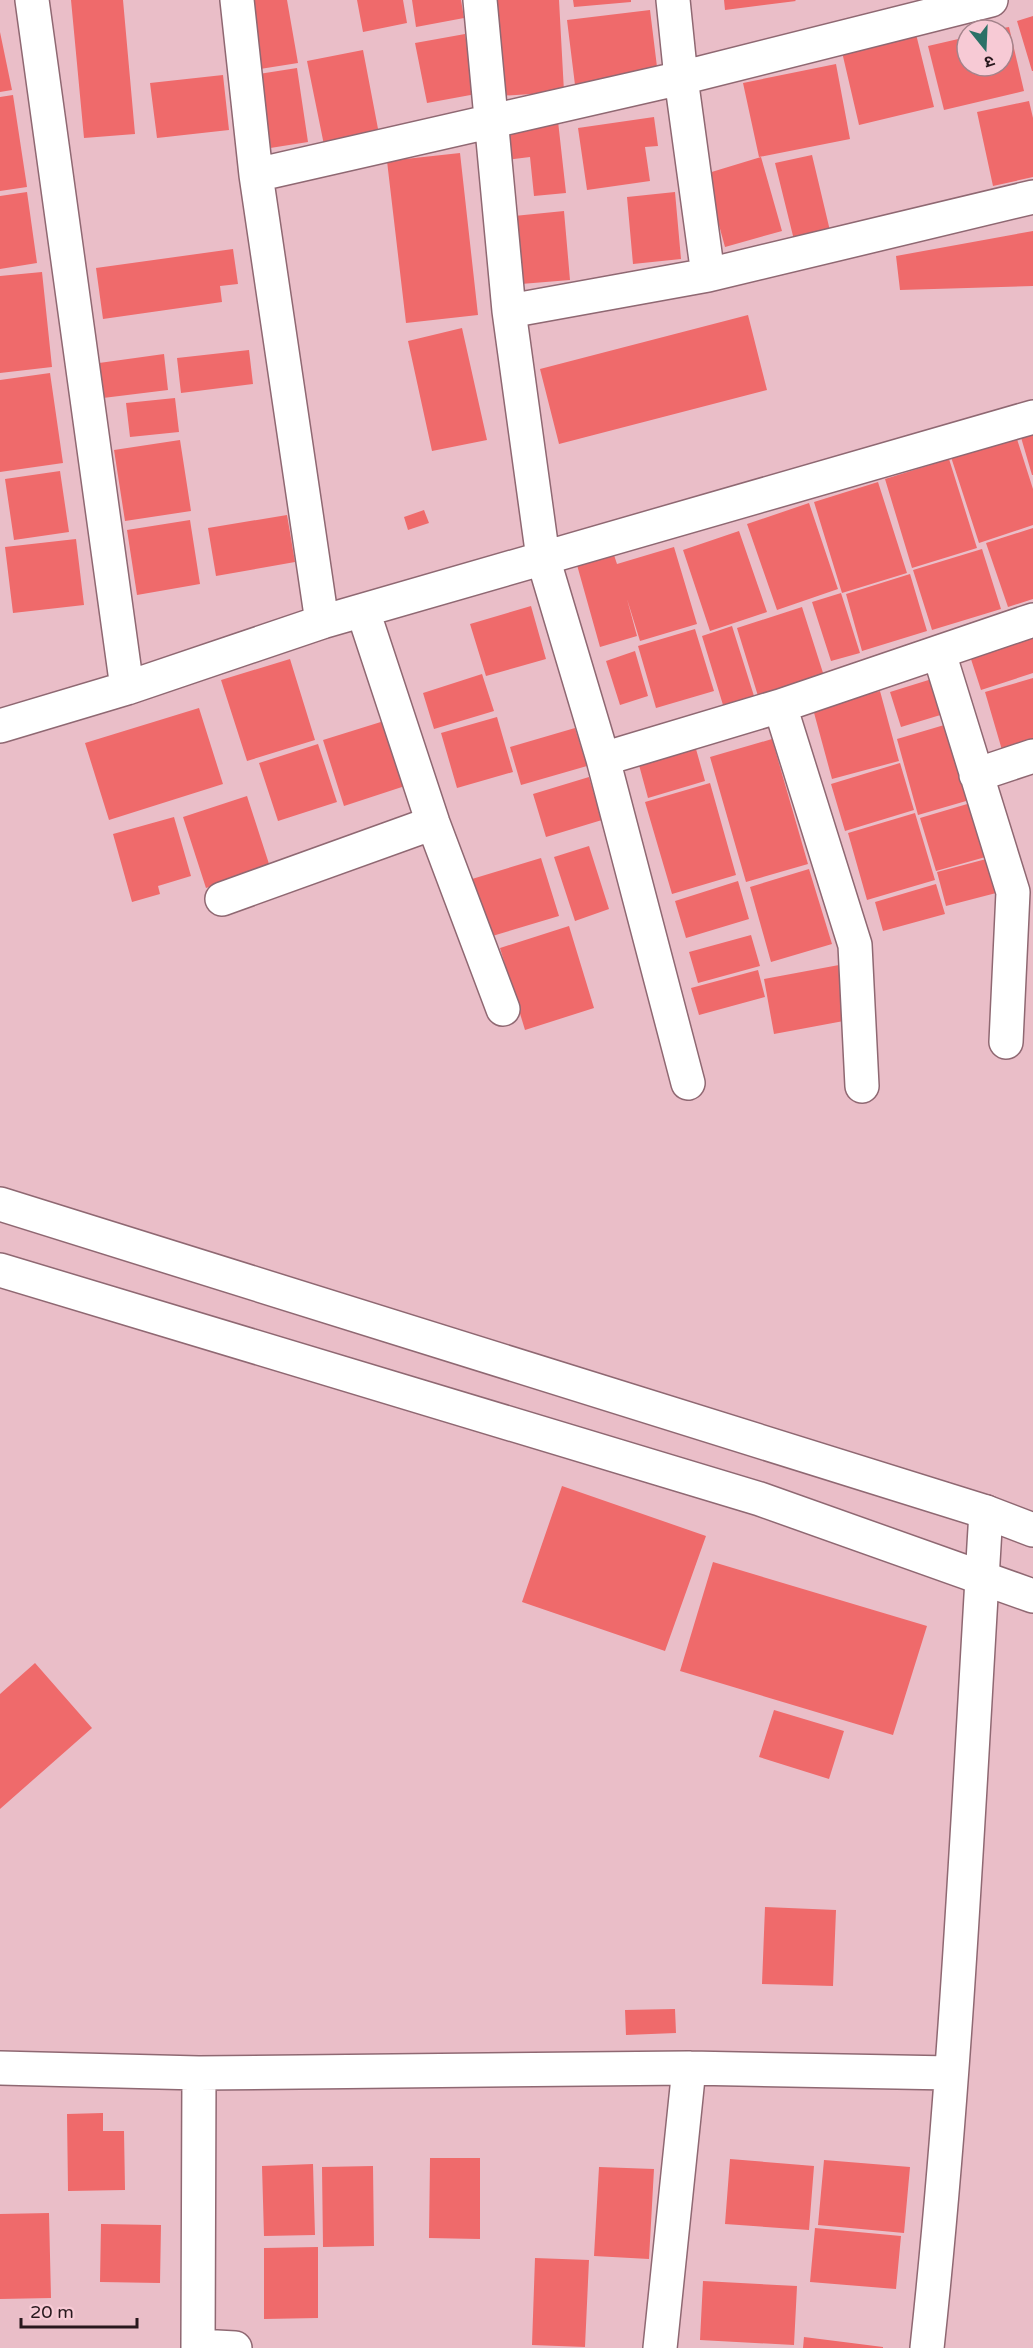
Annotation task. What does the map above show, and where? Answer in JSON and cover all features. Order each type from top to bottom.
[{"type":"street","points":[[32,0],[127,688]]},
{"type":"street","points":[[237,0],[256,175],[322,622]]},
{"type":"street","points":[[480,0],[509,311],[543,558],[603,759],[688,1083]]},
{"type":"street","points":[[674,0],[681,78],[708,275]]},
{"type":"street","points":[[256,175],[681,78],[894,12],[992,0]]},
{"type":"street","points":[[509,311],[708,275],[1033,197]]},
{"type":"street","points":[[0,726],[127,688],[322,622],[1033,417]]},
{"type":"street","points":[[363,611],[433,823],[503,1009]]},
{"type":"street","points":[[603,759],[780,706],[1033,620]]},
{"type":"street","points":[[939,653],[976,775],[1022,886],[1006,1042]]},
{"type":"street","points":[[780,706],[855,945],[862,1086]]},
{"type":"street","points":[[976,775],[1033,756]]},
{"type":"street","points":[[222,899],[433,823]]},
{"type":"street","points":[[0,1204],[986,1512],[1033,1530]]},
{"type":"street","points":[[0,1270],[760,1499],[1033,1596]]},
{"type":"street","points":[[927,2348],[939,2235],[951,2073],[986,1512]]},
{"type":"street","points":[[0,2068],[200,2073],[689,2068],[951,2073]]},
{"type":"street","points":[[660,2348],[689,2068]]},
{"type":"street","points":[[200,2073],[198,2347],[235,2348]]},
{"type":"building","points":[[71,0],[123,0],[135,134],[84,138]]},
{"type":"building","points":[[248,0],[287,0],[298,63],[260,69]]},
{"type":"building","points":[[357,0],[403,0],[407,23],[363,32]]},
{"type":"building","points":[[412,0],[461,0],[464,18],[416,27]]},
{"type":"building","points":[[493,0],[559,0],[564,92],[498,96]]},
{"type":"building","points":[[573,0],[631,0],[631,2],[574,7]]},
{"type":"building","points":[[724,0],[795,0],[796,1],[725,10]]},
{"type":"building","points":[[650,10],[658,75],[575,85],[567,20]]},
{"type":"building","points":[[1033,16],[1033,71],[1032,71],[1017,21]]},
{"type":"building","points":[[0,32],[12,90],[0,92]]},
{"type":"building","points":[[465,34],[476,94],[427,103],[415,43]]},
{"type":"building","points":[[916,34],[934,107],[859,125],[842,52]]},
{"type":"building","points":[[955,40],[955,78],[1015,78],[1015,53],[1024,91],[944,110],[928,46]]},
{"type":"building","points":[[363,50],[379,134],[324,145],[307,61]]},
{"type":"building","points":[[836,64],[850,139],[759,157],[743,83]]},
{"type":"building","points":[[297,68],[308,142],[264,149],[253,75]]},
{"type":"building","points":[[223,75],[229,130],[157,138],[150,83]]},
{"type":"building","points":[[13,95],[27,187],[0,191],[0,97]]},
{"type":"building","points":[[1029,101],[1033,118],[1033,177],[993,186],[977,112]]},
{"type":"building","points":[[654,117],[658,146],[645,147],[650,181],[587,190],[578,128]]},
{"type":"building","points":[[558,121],[566,193],[534,196],[530,157],[505,160],[502,128]]},
{"type":"building","points":[[460,153],[478,315],[406,323],[387,161]]},
{"type":"building","points":[[812,155],[831,235],[795,244],[775,163]]},
{"type":"building","points":[[761,157],[782,231],[725,247],[705,174]]},
{"type":"building","points":[[27,192],[37,263],[0,269],[0,196]]},
{"type":"building","points":[[675,192],[681,259],[633,264],[627,197]]},
{"type":"building","points":[[564,211],[570,280],[521,284],[514,216]]},
{"type":"building","points":[[1033,231],[1033,286],[900,290],[896,256]]},
{"type":"building","points":[[233,249],[238,284],[220,286],[222,302],[103,319],[96,268]]},
{"type":"building","points":[[42,272],[52,367],[0,373],[0,276]]},
{"type":"building","points":[[748,315],[767,390],[559,444],[540,369]]},
{"type":"building","points":[[462,328],[487,440],[432,451],[408,341]]},
{"type":"building","points":[[249,350],[253,384],[181,393],[177,358]]},
{"type":"building","points":[[164,354],[168,390],[103,398],[99,363]]},
{"type":"building","points":[[50,373],[63,463],[0,472],[0,380]]},
{"type":"building","points":[[175,398],[179,432],[130,437],[126,403]]},
{"type":"building","points":[[1033,430],[1033,475],[1032,475],[1020,434]]},
{"type":"building","points":[[1016,436],[1033,489],[1033,525],[979,543],[951,457]]},
{"type":"building","points":[[180,440],[191,511],[125,521],[114,450]]},
{"type":"building","points":[[949,459],[977,548],[912,568],[885,479]]},
{"type":"building","points":[[60,471],[69,532],[14,540],[5,479]]},
{"type":"building","points":[[878,482],[907,573],[842,593],[814,502]]},
{"type":"building","points":[[809,503],[838,589],[777,610],[747,524]]},
{"type":"building","points":[[424,510],[429,523],[408,530],[404,517]]},
{"type":"building","points":[[287,515],[295,562],[216,576],[208,528]]},
{"type":"building","points":[[190,520],[200,584],[137,595],[127,530]]},
{"type":"building","points":[[1033,528],[1033,599],[1008,607],[986,543]]},
{"type":"building","points":[[739,531],[767,612],[710,631],[683,550]]},
{"type":"building","points":[[76,539],[84,605],[13,613],[5,547]]},
{"type":"building","points":[[674,547],[697,624],[640,641],[627,599],[637,636],[600,647],[577,565],[614,555],[617,564]]},
{"type":"building","points":[[982,549],[1001,609],[932,630],[913,570]]},
{"type":"building","points":[[910,574],[927,631],[862,651],[846,594]]},
{"type":"building","points":[[841,593],[860,653],[831,661],[812,602]]},
{"type":"building","points":[[531,606],[546,659],[486,676],[470,624]]},
{"type":"building","points":[[802,607],[824,676],[758,696],[737,628]]},
{"type":"building","points":[[732,626],[754,696],[723,705],[702,636]]},
{"type":"building","points":[[695,629],[714,691],[656,708],[638,646]]},
{"type":"building","points":[[1033,632],[1033,673],[981,690],[969,653]]},
{"type":"building","points":[[635,651],[648,696],[620,705],[606,661]]},
{"type":"building","points":[[290,659],[315,740],[247,761],[221,680]]},
{"type":"building","points":[[482,674],[494,711],[434,729],[423,693]]},
{"type":"building","points":[[935,678],[947,713],[901,727],[890,692]]},
{"type":"building","points":[[1033,678],[1033,741],[1002,750],[985,692]]},
{"type":"building","points":[[880,691],[899,761],[832,779],[813,709]]},
{"type":"building","points":[[199,708],[223,784],[109,820],[85,743]]},
{"type":"building","points":[[497,717],[513,772],[457,788],[441,733]]},
{"type":"building","points":[[384,721],[405,786],[344,806],[323,740]]},
{"type":"building","points":[[951,723],[973,799],[918,815],[897,739]]},
{"type":"building","points":[[575,728],[587,766],[521,785],[510,747]]},
{"type":"building","points":[[772,739],[808,864],[746,882],[710,757]]},
{"type":"building","points":[[318,744],[337,802],[278,821],[259,763]]},
{"type":"building","points":[[696,749],[705,781],[648,798],[639,765]]},
{"type":"building","points":[[900,763],[914,810],[845,831],[831,784]]},
{"type":"building","points":[[589,777],[602,820],[546,837],[533,794]]},
{"type":"building","points":[[710,783],[736,875],[672,894],[645,802]]},
{"type":"building","points":[[247,796],[270,867],[206,888],[183,817]]},
{"type":"building","points":[[974,802],[989,856],[936,871],[920,818]]},
{"type":"building","points":[[915,813],[935,880],[867,900],[848,833]]},
{"type":"building","points":[[174,817],[191,876],[158,886],[160,894],[132,902],[113,834]]},
{"type":"building","points":[[589,846],[609,909],[575,921],[554,857]]},
{"type":"building","points":[[541,858],[559,916],[489,937],[472,879]]},
{"type":"building","points":[[990,858],[1000,892],[946,906],[937,872]]},
{"type":"building","points":[[809,869],[832,944],[771,962],[750,887]]},
{"type":"building","points":[[738,881],[749,919],[686,938],[675,901]]},
{"type":"building","points":[[936,884],[945,914],[883,931],[875,902]]},
{"type":"building","points":[[569,926],[594,1008],[525,1030],[500,948]]},
{"type":"building","points":[[751,935],[760,966],[698,983],[689,952]]},
{"type":"building","points":[[839,965],[849,1020],[774,1034],[764,979]]},
{"type":"building","points":[[758,970],[765,997],[699,1015],[691,988]]},
{"type":"building","points":[[562,1486],[706,1536],[665,1651],[522,1602]]},
{"type":"building","points":[[713,1562],[927,1626],[893,1735],[680,1671]]},
{"type":"building","points":[[35,1663],[92,1728],[0,1809],[0,1694]]},
{"type":"building","points":[[774,1710],[844,1731],[829,1779],[759,1757]]},
{"type":"building","points":[[765,1907],[836,1910],[833,1986],[762,1984]]},
{"type":"building","points":[[675,2009],[676,2033],[626,2035],[625,2010]]},
{"type":"building","points":[[103,2113],[103,2131],[124,2131],[125,2190],[68,2191],[67,2114]]},
{"type":"building","points":[[430,2158],[480,2158],[480,2239],[429,2238]]},
{"type":"building","points":[[730,2159],[814,2166],[809,2230],[725,2224]]},
{"type":"building","points":[[824,2160],[910,2167],[904,2233],[818,2225]]},
{"type":"building","points":[[313,2164],[315,2235],[264,2236],[262,2166]]},
{"type":"building","points":[[373,2166],[374,2246],[323,2247],[322,2167]]},
{"type":"building","points":[[599,2167],[654,2169],[649,2259],[594,2256]]},
{"type":"building","points":[[49,2213],[51,2298],[0,2299],[0,2214]]},
{"type":"building","points":[[101,2224],[161,2225],[160,2283],[100,2282]]},
{"type":"building","points":[[815,2228],[901,2236],[896,2289],[810,2282]]},
{"type":"building","points":[[318,2247],[318,2318],[264,2319],[264,2248]]},
{"type":"building","points":[[535,2258],[589,2260],[585,2347],[532,2345]]},
{"type":"building","points":[[703,2281],[797,2286],[794,2345],[700,2340]]},
{"type":"building","points":[[804,2337],[883,2347],[883,2348],[803,2348]]}]
